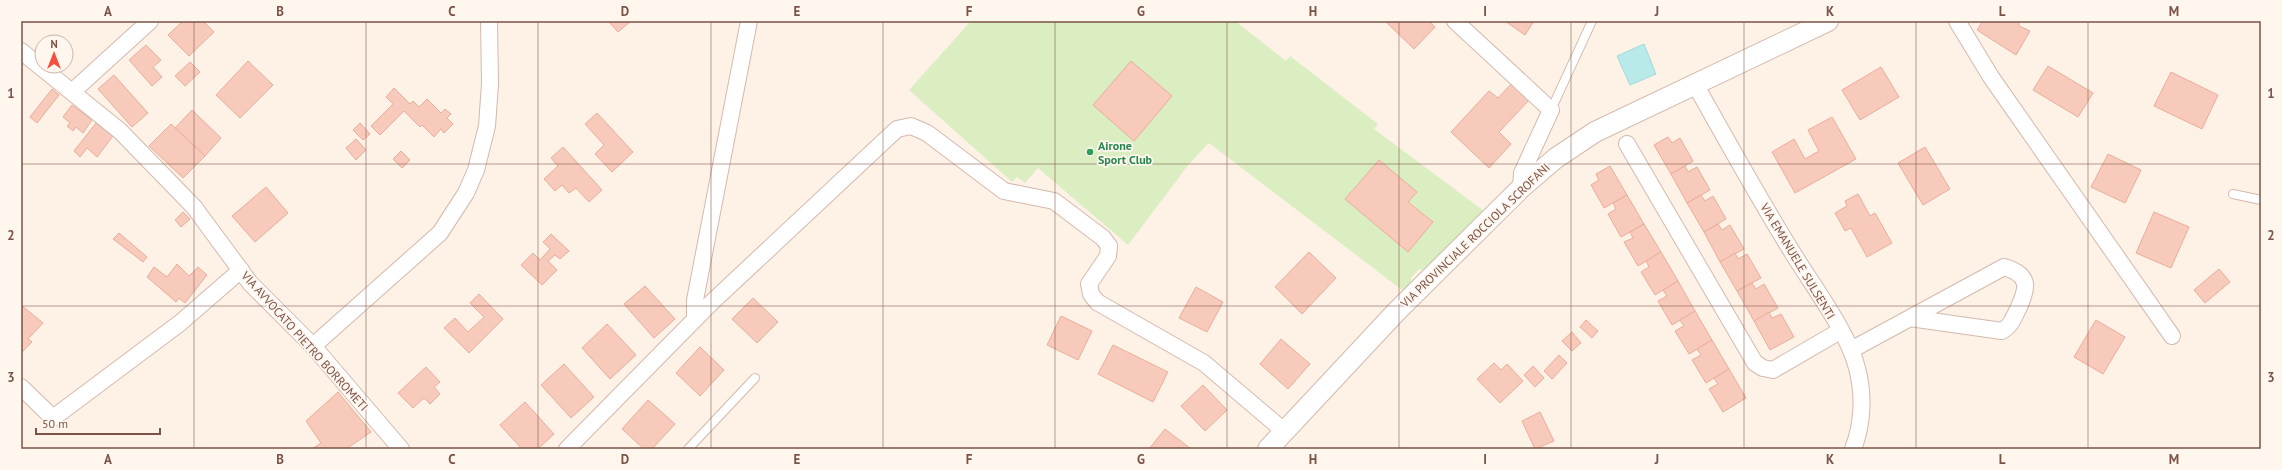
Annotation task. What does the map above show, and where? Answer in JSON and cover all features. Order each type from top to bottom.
[{"type":"street","points":[[73,91],[150,21]]},
{"type":"street","points":[[313,346],[440,233],[466,193],[476,170],[487,126],[490,84],[489,21]]},
{"type":"street","points":[[695,319],[695,300],[749,21]]},
{"type":"street","points":[[1455,21],[1551,110],[1522,173],[1521,188]]},
{"type":"street","name":"VIA PROVINCIALE ROCCIOLA SCROFANI","points":[[1268,449],[1397,311],[1521,188],[1556,158],[1595,132],[1828,21]]},
{"type":"street","points":[[1957,21],[1991,77],[2172,336]]},
{"type":"street","name":"VIA AVVOCATO PIETRO BORROMETI","points":[[21,51],[73,91],[120,131],[194,206],[250,282],[313,346],[401,449]]},
{"type":"street","name":"VIA EMANUELE SULSENTI","points":[[1695,84],[1775,225],[1851,350],[1857,368],[1861,398],[1860,419],[1853,449]]},
{"type":"street","points":[[567,449],[695,319],[897,129],[910,126],[927,133],[1004,191],[1054,201],[1103,238],[1109,246],[1108,256],[1089,284],[1091,294],[1097,302],[1204,363],[1284,431]]},
{"type":"street","points":[[1627,144],[1755,363],[1763,368],[1773,370],[1840,331]]},
{"type":"street","points":[[1851,350],[2004,267],[2016,270],[2025,281],[2026,292],[2009,326],[2002,331],[1910,318]]},
{"type":"street","points":[[21,387],[53,418],[180,323],[241,270]]},
{"type":"lane","points":[[1551,110],[1592,21]]},
{"type":"lane","points":[[2233,194],[2261,200]]},
{"type":"lane","points":[[688,449],[755,378]]},
{"type":"green space","name":"Airone Sport Club","points":[[971,21],[1235,21],[1286,61],[1290,56],[1378,124],[1374,129],[1488,214],[1428,271],[1419,269],[1411,278],[1411,287],[1406,293],[1209,143],[1189,164],[1128,245],[1038,168],[1025,183],[1017,177],[1012,182],[909,90]]},
{"type":"water","points":[[1644,44],[1656,74],[1630,85],[1617,56]]},
{"type":"building","points":[[183,21],[203,21],[214,32],[189,56],[168,35]]},
{"type":"building","points":[[608,21],[631,21],[618,32]]},
{"type":"building","points":[[1385,21],[1429,21],[1435,27],[1414,49]]},
{"type":"building","points":[[1505,21],[1534,21],[1525,35]]},
{"type":"building","points":[[1983,21],[2019,21],[2019,26],[2030,31],[2016,55],[1977,30]]},
{"type":"building","points":[[146,45],[161,60],[153,67],[162,77],[152,86],[129,60]]},
{"type":"building","points":[[248,61],[273,85],[240,118],[216,95]]},
{"type":"building","points":[[1131,61],[1172,96],[1134,141],[1093,105]]},
{"type":"building","points":[[190,62],[200,72],[185,86],[175,76]]},
{"type":"building","points":[[2048,66],[2093,93],[2078,117],[2033,90]]},
{"type":"building","points":[[1881,67],[1899,97],[1860,120],[1842,90]]},
{"type":"building","points":[[2171,72],[2218,95],[2202,129],[2154,106]]},
{"type":"building","points":[[114,75],[148,113],[132,127],[98,89]]},
{"type":"building","points":[[1513,82],[1530,99],[1499,132],[1511,144],[1489,168],[1451,132],[1489,91],[1498,98]]},
{"type":"building","points":[[394,88],[410,104],[413,101],[419,107],[427,99],[441,113],[445,109],[451,114],[447,118],[453,124],[444,133],[441,129],[434,137],[422,125],[420,127],[404,111],[380,135],[371,126],[393,104],[386,97]]},
{"type":"building","points":[[52,89],[59,95],[37,123],[30,117]]},
{"type":"building","points":[[72,105],[92,120],[83,133],[76,127],[73,131],[67,126],[70,123],[63,117]]},
{"type":"building","points":[[192,110],[221,138],[205,156],[175,128]]},
{"type":"building","points":[[597,113],[633,152],[612,172],[595,154],[604,145],[585,124]]},
{"type":"building","points":[[1832,117],[1856,159],[1795,193],[1772,152],[1794,139],[1805,159],[1819,151],[1808,130]]},
{"type":"building","points":[[96,123],[113,136],[97,157],[87,148],[80,157],[74,151]]},
{"type":"building","points":[[360,123],[370,134],[363,140],[353,130]]},
{"type":"building","points":[[171,124],[205,156],[183,178],[149,146]]},
{"type":"building","points":[[1668,137],[1672,143],[1680,138],[1693,161],[1671,174],[1654,145]]},
{"type":"building","points":[[356,139],[366,150],[356,160],[346,148]]},
{"type":"building","points":[[563,147],[602,190],[589,202],[576,188],[569,193],[562,185],[555,191],[544,179],[558,166],[551,158]]},
{"type":"building","points":[[1925,147],[1950,189],[1923,205],[1898,163]]},
{"type":"building","points":[[401,151],[410,160],[402,168],[393,159]]},
{"type":"building","points":[[2108,154],[2141,170],[2125,203],[2091,187]]},
{"type":"building","points":[[1379,160],[1417,192],[1408,202],[1433,222],[1408,252],[1345,199]]},
{"type":"building","points":[[1610,166],[1627,195],[1604,208],[1591,185],[1599,180],[1596,174]]},
{"type":"building","points":[[1685,166],[1688,172],[1697,167],[1710,190],[1687,203],[1671,174]]},
{"type":"building","points":[[266,187],[288,213],[255,242],[232,216]]},
{"type":"building","points":[[1858,194],[1870,216],[1875,213],[1892,243],[1867,257],[1851,228],[1845,231],[1835,213],[1847,206],[1845,201]]},
{"type":"building","points":[[1627,195],[1644,224],[1621,237],[1608,214],[1616,209],[1613,203]]},
{"type":"building","points":[[1701,195],[1705,201],[1713,196],[1726,219],[1704,232],[1687,203]]},
{"type":"building","points":[[183,212],[190,219],[181,227],[175,220]]},
{"type":"building","points":[[2154,212],[2189,227],[2171,268],[2136,253]]},
{"type":"building","points":[[1644,224],[1661,252],[1638,266],[1624,242],[1633,238],[1630,232]]},
{"type":"building","points":[[1718,224],[1722,230],[1730,225],[1744,249],[1720,262],[1704,232]]},
{"type":"building","points":[[119,233],[147,257],[143,262],[113,239]]},
{"type":"building","points":[[551,234],[569,251],[560,259],[555,255],[548,261],[557,270],[542,285],[521,265],[533,253],[540,260],[550,249],[543,242]]},
{"type":"building","points":[[1309,252],[1336,278],[1302,314],[1275,287]]},
{"type":"building","points":[[1661,252],[1678,281],[1655,295],[1641,272],[1649,267],[1646,261]]},
{"type":"building","points":[[1735,253],[1738,259],[1747,254],[1761,278],[1737,291],[1720,262]]},
{"type":"building","points":[[177,264],[189,276],[198,267],[207,275],[185,303],[179,298],[176,302],[147,277],[154,267],[167,277]]},
{"type":"building","points":[[2219,269],[2230,282],[2205,303],[2194,290]]},
{"type":"building","points":[[1678,281],[1695,311],[1672,325],[1658,301],[1667,296],[1663,290]]},
{"type":"building","points":[[1752,283],[1756,289],[1764,284],[1778,308],[1754,321],[1737,291]]},
{"type":"building","points":[[645,286],[675,319],[654,338],[624,304]]},
{"type":"building","points":[[1196,287],[1223,302],[1207,332],[1179,318]]},
{"type":"building","points":[[479,294],[503,319],[469,353],[444,328],[455,318],[468,332],[484,317],[470,303]]},
{"type":"building","points":[[753,298],[778,322],[757,343],[732,319]]},
{"type":"building","points":[[21,305],[43,323],[28,339],[32,342],[21,353]]},
{"type":"building","points":[[1695,311],[1712,340],[1689,354],[1675,331],[1684,326],[1680,320]]},
{"type":"building","points":[[1769,312],[1772,318],[1781,314],[1794,337],[1770,350],[1754,321]]},
{"type":"building","points":[[1061,316],[1092,331],[1078,360],[1047,345]]},
{"type":"building","points":[[1586,320],[1598,331],[1592,338],[1580,327]]},
{"type":"building","points":[[2096,320],[2125,337],[2103,374],[2074,357]]},
{"type":"building","points":[[607,324],[636,355],[610,379],[582,348]]},
{"type":"building","points":[[1572,332],[1581,343],[1572,351],[1562,341]]},
{"type":"building","points":[[1281,339],[1310,364],[1288,389],[1260,364]]},
{"type":"building","points":[[1712,340],[1729,369],[1706,383],[1692,360],[1701,355],[1697,349]]},
{"type":"building","points":[[1113,345],[1168,372],[1153,402],[1098,374]]},
{"type":"building","points":[[700,347],[724,370],[700,396],[676,373]]},
{"type":"building","points":[[1559,355],[1567,363],[1552,379],[1544,371]]},
{"type":"building","points":[[1494,363],[1501,370],[1507,364],[1523,381],[1500,403],[1477,379]]},
{"type":"building","points":[[564,364],[594,397],[571,418],[541,385]]},
{"type":"building","points":[[1533,366],[1544,378],[1535,387],[1524,375]]},
{"type":"building","points":[[426,367],[440,382],[434,387],[440,394],[430,404],[424,398],[413,408],[398,393]]},
{"type":"building","points":[[1729,369],[1746,398],[1723,412],[1709,389],[1718,384],[1714,378]]},
{"type":"building","points":[[1203,385],[1227,410],[1205,431],[1181,406]]},
{"type":"building","points":[[338,392],[371,432],[346,449],[312,449],[321,443],[306,421]]},
{"type":"building","points":[[648,400],[675,424],[652,449],[644,449],[622,429]]},
{"type":"building","points":[[525,402],[554,434],[538,449],[522,449],[500,425]]},
{"type":"building","points":[[1540,412],[1554,441],[1535,449],[1522,421]]},
{"type":"building","points":[[1165,429],[1191,449],[1149,449]]},
{"type":"place","name":"Airone Sport Club","points":[[1090,152]]}]
